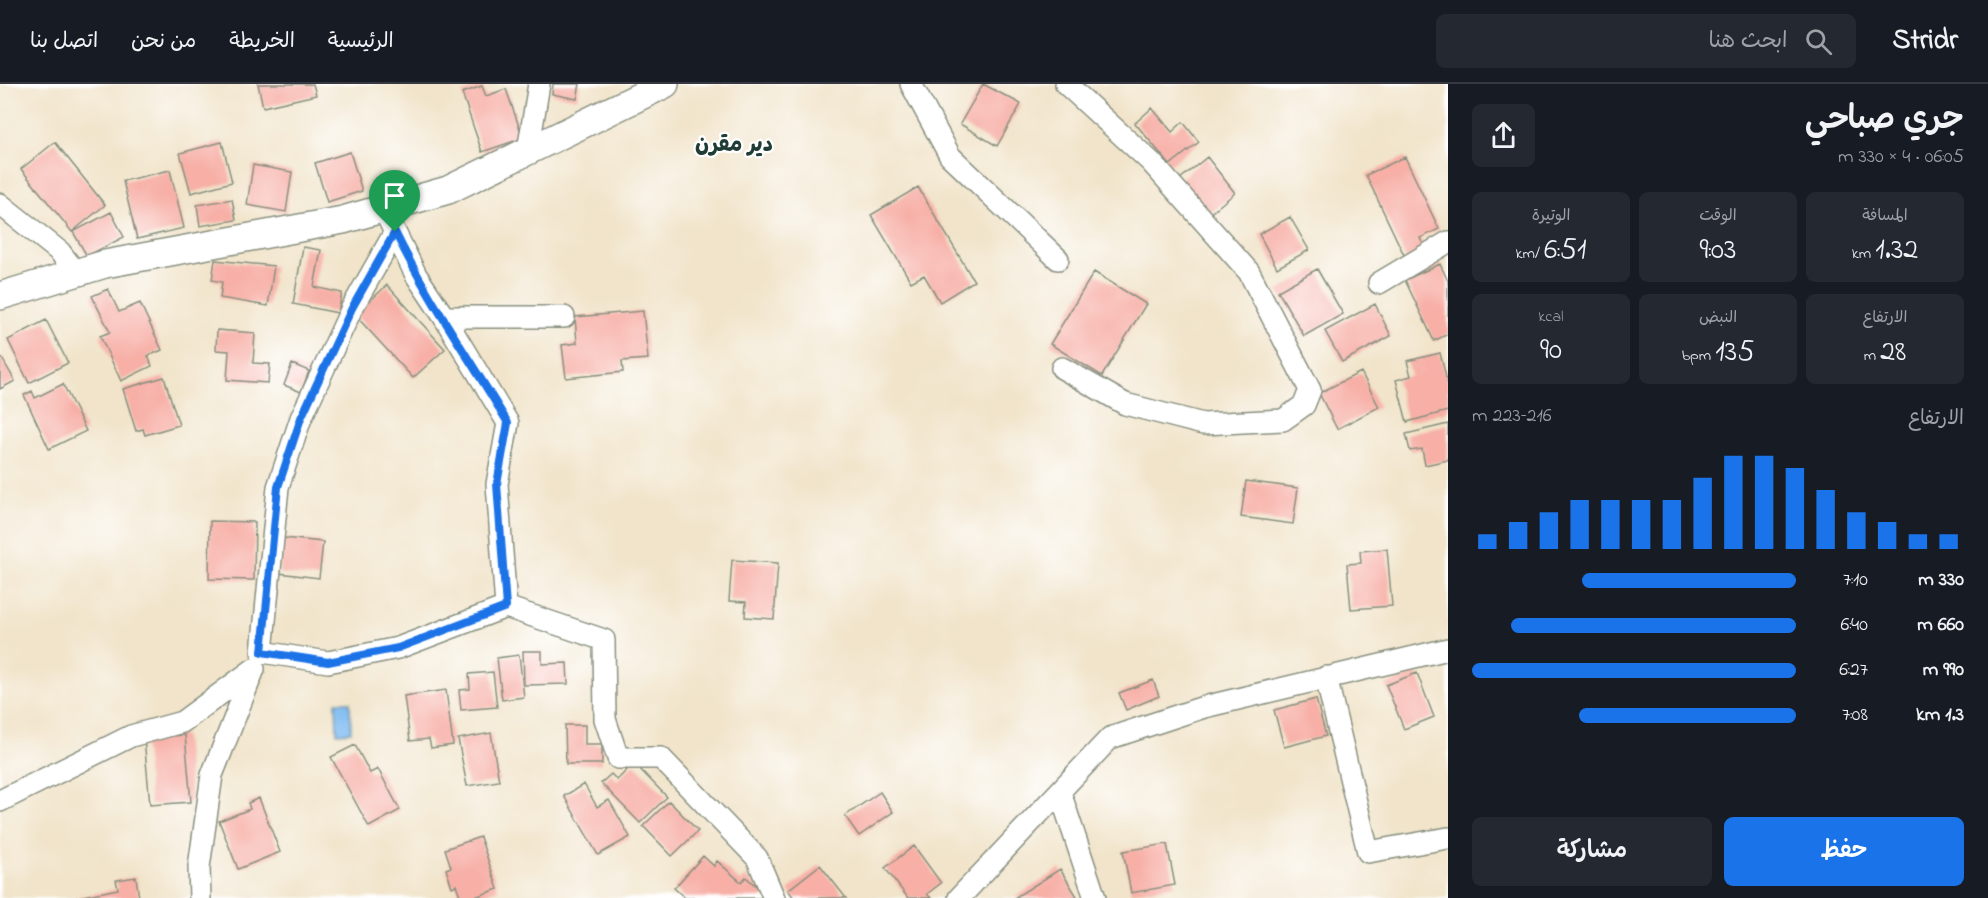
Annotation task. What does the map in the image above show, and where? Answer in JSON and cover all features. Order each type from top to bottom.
[{"type":"street","points":[[528,151],[539,84]]},
{"type":"street","points":[[0,296],[105,264],[343,220],[389,220],[665,84]]},
{"type":"street","points":[[911,84],[950,156],[1058,259]]},
{"type":"street","points":[[1062,368],[1125,404],[1203,424],[1283,420],[1304,405],[1310,390],[1249,272],[1151,162],[1066,84]]},
{"type":"street","points":[[0,204],[60,252],[76,273]]},
{"type":"street","points":[[389,220],[416,275],[444,316],[508,423],[497,484],[506,607]]},
{"type":"street","points":[[200,898],[199,867],[212,775],[258,661],[278,487],[301,418],[352,308],[389,220]]},
{"type":"street","points":[[1379,283],[1448,242]]},
{"type":"street","points":[[444,316],[564,317]]},
{"type":"street","points":[[0,801],[130,736],[182,722],[258,661],[328,662],[398,648],[506,607],[604,640],[605,719],[618,758],[661,758],[757,858],[774,898]]},
{"type":"street","points":[[959,898],[1110,738],[1204,707],[1448,649]]},
{"type":"street","points":[[1326,677],[1368,852],[1448,838]]},
{"type":"street","points":[[1059,792],[1095,898]]},
{"type":"water","points":[[336,702],[350,702],[351,732],[337,733]]},
{"type":"building","points":[[258,84],[313,84],[316,95],[263,107]]},
{"type":"building","points":[[553,84],[580,84],[577,99],[552,94]]},
{"type":"building","points":[[983,84],[1021,104],[997,146],[960,124]]},
{"type":"building","points":[[482,86],[486,96],[506,89],[523,138],[482,152],[462,93]]},
{"type":"building","points":[[1152,108],[1172,132],[1183,122],[1199,142],[1170,165],[1135,123]]},
{"type":"building","points":[[55,142],[105,205],[72,232],[21,169]]},
{"type":"building","points":[[222,142],[232,182],[191,193],[180,153]]},
{"type":"building","points":[[350,152],[362,191],[327,202],[315,163]]},
{"type":"building","points":[[1207,157],[1235,193],[1208,215],[1180,179]]},
{"type":"building","points":[[1405,157],[1439,229],[1420,238],[1426,250],[1406,259],[1366,175]]},
{"type":"building","points":[[253,165],[292,172],[286,212],[247,205]]},
{"type":"building","points":[[170,170],[184,228],[137,239],[123,181]]},
{"type":"building","points":[[918,187],[974,281],[940,302],[924,275],[911,282],[871,215]]},
{"type":"building","points":[[232,199],[236,220],[200,226],[197,205]]},
{"type":"building","points":[[111,212],[124,237],[87,256],[73,232]]},
{"type":"building","points":[[1290,217],[1309,250],[1277,268],[1259,234]]},
{"type":"building","points":[[303,247],[321,250],[314,287],[342,293],[338,313],[293,304]]},
{"type":"building","points":[[215,260],[274,266],[268,306],[220,298],[222,282],[212,280]]},
{"type":"building","points":[[1440,264],[1448,281],[1448,334],[1434,341],[1405,280]]},
{"type":"building","points":[[1317,269],[1343,314],[1304,336],[1278,291]]},
{"type":"building","points":[[1094,272],[1146,304],[1102,376],[1050,344]]},
{"type":"building","points":[[387,285],[445,349],[413,378],[355,315]]},
{"type":"building","points":[[108,289],[119,312],[140,303],[162,350],[148,356],[152,366],[121,381],[100,336],[110,332],[92,296]]},
{"type":"building","points":[[1375,304],[1391,336],[1342,362],[1325,331]]},
{"type":"building","points":[[643,311],[648,359],[622,361],[623,372],[566,378],[562,345],[577,343],[575,317]]},
{"type":"building","points":[[46,320],[68,363],[29,383],[8,340]]},
{"type":"building","points":[[217,330],[255,333],[253,363],[270,364],[268,383],[227,380],[229,351],[216,350]]},
{"type":"building","points":[[1440,353],[1448,385],[1448,411],[1407,422],[1396,380],[1411,376],[1407,361]]},
{"type":"building","points":[[0,355],[15,381],[0,389]]},
{"type":"building","points":[[292,364],[309,371],[301,392],[284,385]]},
{"type":"building","points":[[1361,372],[1379,407],[1337,429],[1319,393]]},
{"type":"building","points":[[164,377],[179,425],[145,435],[143,429],[136,431],[123,389]]},
{"type":"building","points":[[63,384],[86,431],[49,449],[24,395],[32,391],[35,398]]},
{"type":"building","points":[[1448,424],[1448,460],[1425,465],[1422,449],[1410,451],[1406,434]]},
{"type":"building","points":[[1246,481],[1298,488],[1293,524],[1241,517]]},
{"type":"building","points":[[210,521],[255,522],[254,580],[209,579]]},
{"type":"building","points":[[283,538],[323,542],[319,578],[279,573]]},
{"type":"building","points":[[1387,549],[1392,606],[1351,609],[1347,564],[1361,563],[1360,551]]},
{"type":"building","points":[[732,560],[778,563],[774,619],[745,617],[746,602],[729,601]]},
{"type":"building","points":[[523,651],[542,651],[542,664],[567,663],[568,684],[524,685]]},
{"type":"building","points":[[519,655],[524,697],[502,700],[497,658]]},
{"type":"building","points":[[493,672],[497,707],[461,710],[459,690],[470,689],[469,674]]},
{"type":"building","points":[[1417,673],[1434,717],[1404,729],[1386,685]]},
{"type":"building","points":[[1153,680],[1159,696],[1126,710],[1119,693]]},
{"type":"building","points":[[446,690],[453,745],[431,748],[429,739],[410,741],[404,696]]},
{"type":"building","points":[[1316,699],[1326,736],[1284,747],[1274,710]]},
{"type":"building","points":[[565,725],[585,725],[585,744],[602,744],[602,764],[566,764]]},
{"type":"building","points":[[491,733],[499,781],[467,786],[458,739]]},
{"type":"building","points":[[185,735],[191,802],[150,805],[144,738]]},
{"type":"building","points":[[355,745],[370,773],[378,769],[400,810],[369,827],[331,757]]},
{"type":"building","points":[[634,763],[667,797],[640,823],[601,783],[611,774],[617,780]]},
{"type":"building","points":[[584,784],[597,807],[609,800],[630,837],[598,855],[564,796]]},
{"type":"building","points":[[880,792],[893,812],[859,836],[845,816]]},
{"type":"building","points":[[259,798],[280,852],[238,869],[219,821],[250,809],[248,803]]},
{"type":"building","points":[[669,801],[698,831],[672,856],[643,826]]},
{"type":"building","points":[[480,837],[498,889],[472,898],[461,898],[456,885],[452,887],[446,869],[451,867],[445,849]]},
{"type":"building","points":[[1167,844],[1175,885],[1131,893],[1123,851]]},
{"type":"building","points":[[914,846],[941,883],[927,894],[931,898],[908,898],[885,868]]},
{"type":"building","points":[[703,856],[714,866],[717,861],[741,882],[746,877],[765,894],[761,898],[685,898],[674,888]]},
{"type":"building","points":[[820,865],[846,898],[794,898],[788,890]]},
{"type":"building","points":[[1060,869],[1078,898],[1014,898]]},
{"type":"building","points":[[136,877],[139,898],[73,898],[118,889],[116,880]]},
{"type":"district","name":"دير مقرن","points":[[734,146]]},
{"type":"route","points":[[395,232],[416,275],[444,316],[508,423],[497,484],[501,572],[506,607],[398,648],[328,662],[262,652],[278,487],[301,418],[352,308],[395,232]]}]
